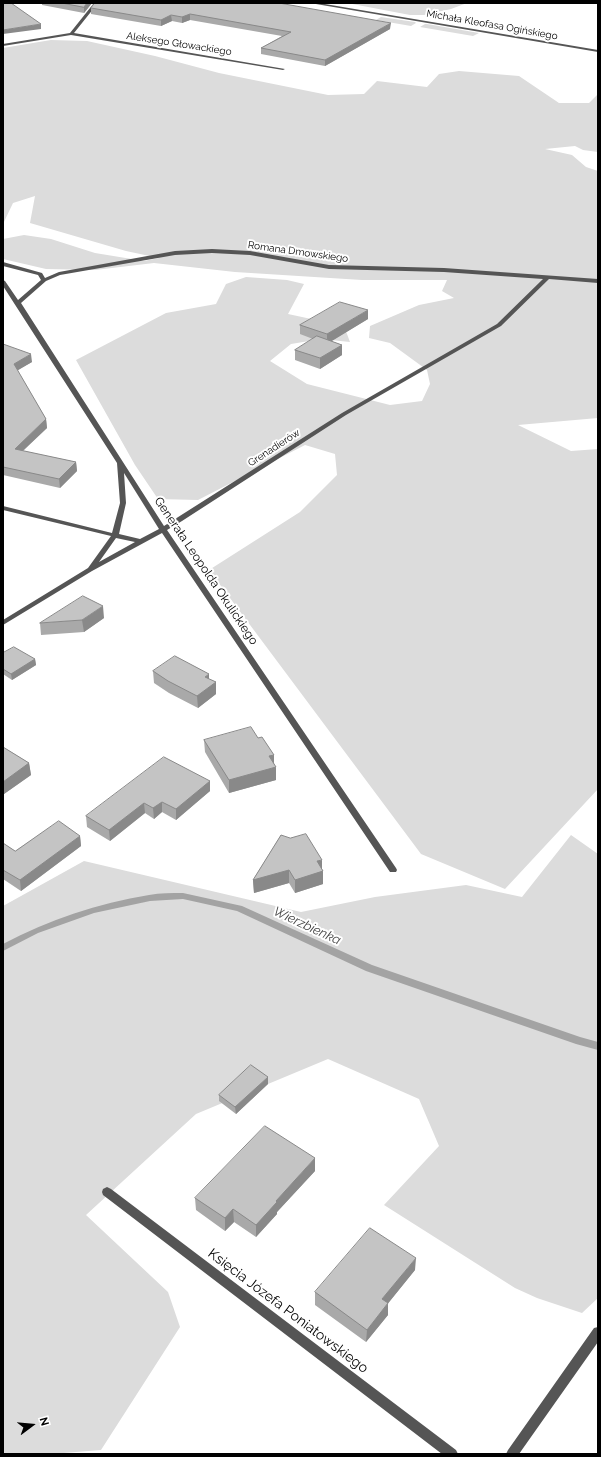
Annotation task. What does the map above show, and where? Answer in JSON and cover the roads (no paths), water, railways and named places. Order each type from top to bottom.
[{"type":"street","points":[[72,34],[96,3]]},
{"type":"street","name":"Michała Kleofasa Ogińskiego","points":[[312,3],[598,51]]},
{"type":"street","name":"Aleksego Głowackiego","points":[[3,44],[72,34],[283,70]]},
{"type":"street","name":"Romana Dmowskiego","points":[[44,280],[59,274],[175,253],[212,251],[250,253],[329,267],[444,270],[598,281]]},
{"type":"street","points":[[3,264],[40,274],[44,280],[18,303]]},
{"type":"street","name":"Grenadierów","points":[[3,623],[90,570],[164,530],[344,414],[499,325],[547,278]]},
{"type":"street","name":"Generała Leopolda Okulickiego","points":[[3,282],[18,303],[120,464],[393,870]]},
{"type":"street","points":[[90,570],[115,535],[123,503],[120,464]]},
{"type":"street","points":[[3,508],[142,542]]},
{"type":"street","name":"Księcia Józefa Poniatowskiego","points":[[107,1192],[452,1454]]},
{"type":"street","points":[[512,1454],[598,1332]]},
{"type":"waterway","name":"Wierzbienka","points":[[3,948],[35,931],[93,910],[150,898],[183,896],[239,908],[369,968],[579,1041],[598,1046]]}]
